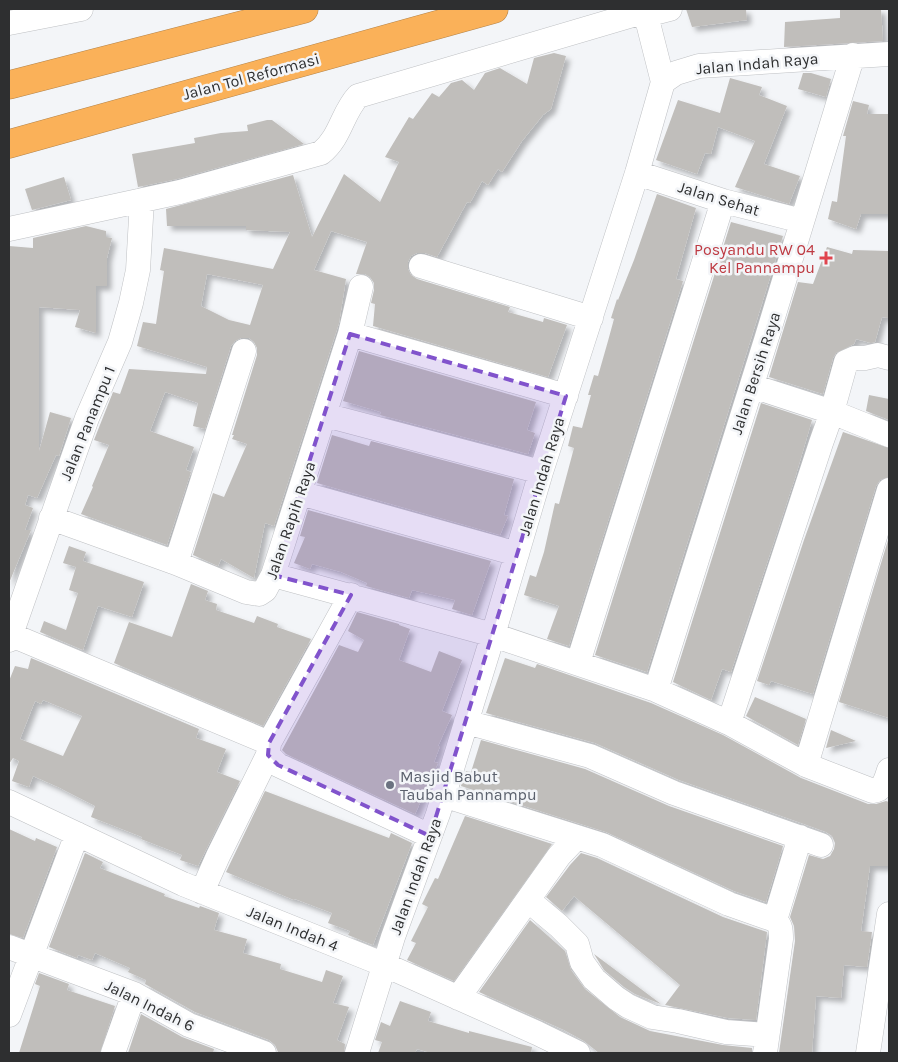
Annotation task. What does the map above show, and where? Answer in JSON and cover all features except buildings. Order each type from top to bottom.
[{"type":"highway","points":[[9,85],[304,9]]},
{"type":"highway","name":"Jalan Tol Reformasi","points":[[9,144],[494,9]]},
{"type":"street","points":[[9,23],[81,9]]},
{"type":"street","points":[[643,16],[670,9]]},
{"type":"street","points":[[9,229],[219,183],[321,153],[334,141],[352,102],[358,96],[636,14],[647,19],[663,82]]},
{"type":"street","name":"Jalan Indah Raya","points":[[357,1053],[392,937],[430,836],[466,722],[541,472],[637,173],[663,82],[676,73],[700,66],[889,54]]},
{"type":"street","name":"Jalan Bersih Raya","points":[[656,690],[752,386],[853,55]]},
{"type":"street","name":"Jalan Sehat","points":[[637,173],[723,201],[802,221]]},
{"type":"street","name":"Jalan Panampu 1","points":[[9,636],[87,418],[120,342],[138,270],[142,200]]},
{"type":"street","points":[[578,663],[723,201]]},
{"type":"street","points":[[421,266],[591,318]]},
{"type":"street","name":"Jalan Rapih Raya","points":[[51,518],[176,563],[253,594],[259,594],[265,590],[273,575],[300,493],[350,334],[361,287]]},
{"type":"street","points":[[350,334],[566,396]]},
{"type":"street","points":[[176,563],[244,351]]},
{"type":"street","points":[[730,723],[832,412],[846,362],[855,358],[878,356],[889,358]]},
{"type":"street","points":[[752,386],[832,412],[889,434]]},
{"type":"street","points":[[325,414],[541,472]]},
{"type":"street","points":[[806,765],[889,490]]},
{"type":"street","points":[[300,493],[517,554]]},
{"type":"street","points":[[273,575],[493,635],[656,690],[730,723],[806,765],[873,791],[881,788],[885,783],[889,770]]},
{"type":"street","points":[[202,892],[269,749],[351,595]]},
{"type":"street","points":[[9,636],[269,749],[278,765],[430,836]]},
{"type":"street","points":[[466,722],[590,756],[674,793],[810,841],[775,920]]},
{"type":"street","points":[[443,794],[577,837],[636,860],[730,904],[779,923],[781,938],[766,1044],[726,1032],[652,1017],[628,1006],[594,979],[582,962],[576,944],[559,926],[528,900]]},
{"type":"street","name":"Jalan Indah 4","points":[[9,802],[202,892],[385,965],[578,1053]]},
{"type":"street","points":[[9,1015],[78,834]]},
{"type":"street","points":[[458,998],[559,856],[577,837]]},
{"type":"street","points":[[868,1053],[889,914]]},
{"type":"street","name":"Jalan Indah 6","points":[[9,947],[134,994],[189,1025],[264,1053]]},
{"type":"street","points":[[113,1053],[134,994]]},
{"type":"highlighted area","points":[[350,334],[566,396],[430,836],[278,765],[268,755],[269,743],[351,595],[273,575]]},
{"type":"place","name":"Posyandu RW 04 Kel Pannampu","points":[[826,258]]},
{"type":"place","name":"Masjid Babut Taubah Pannampu","points":[[390,785]]}]
